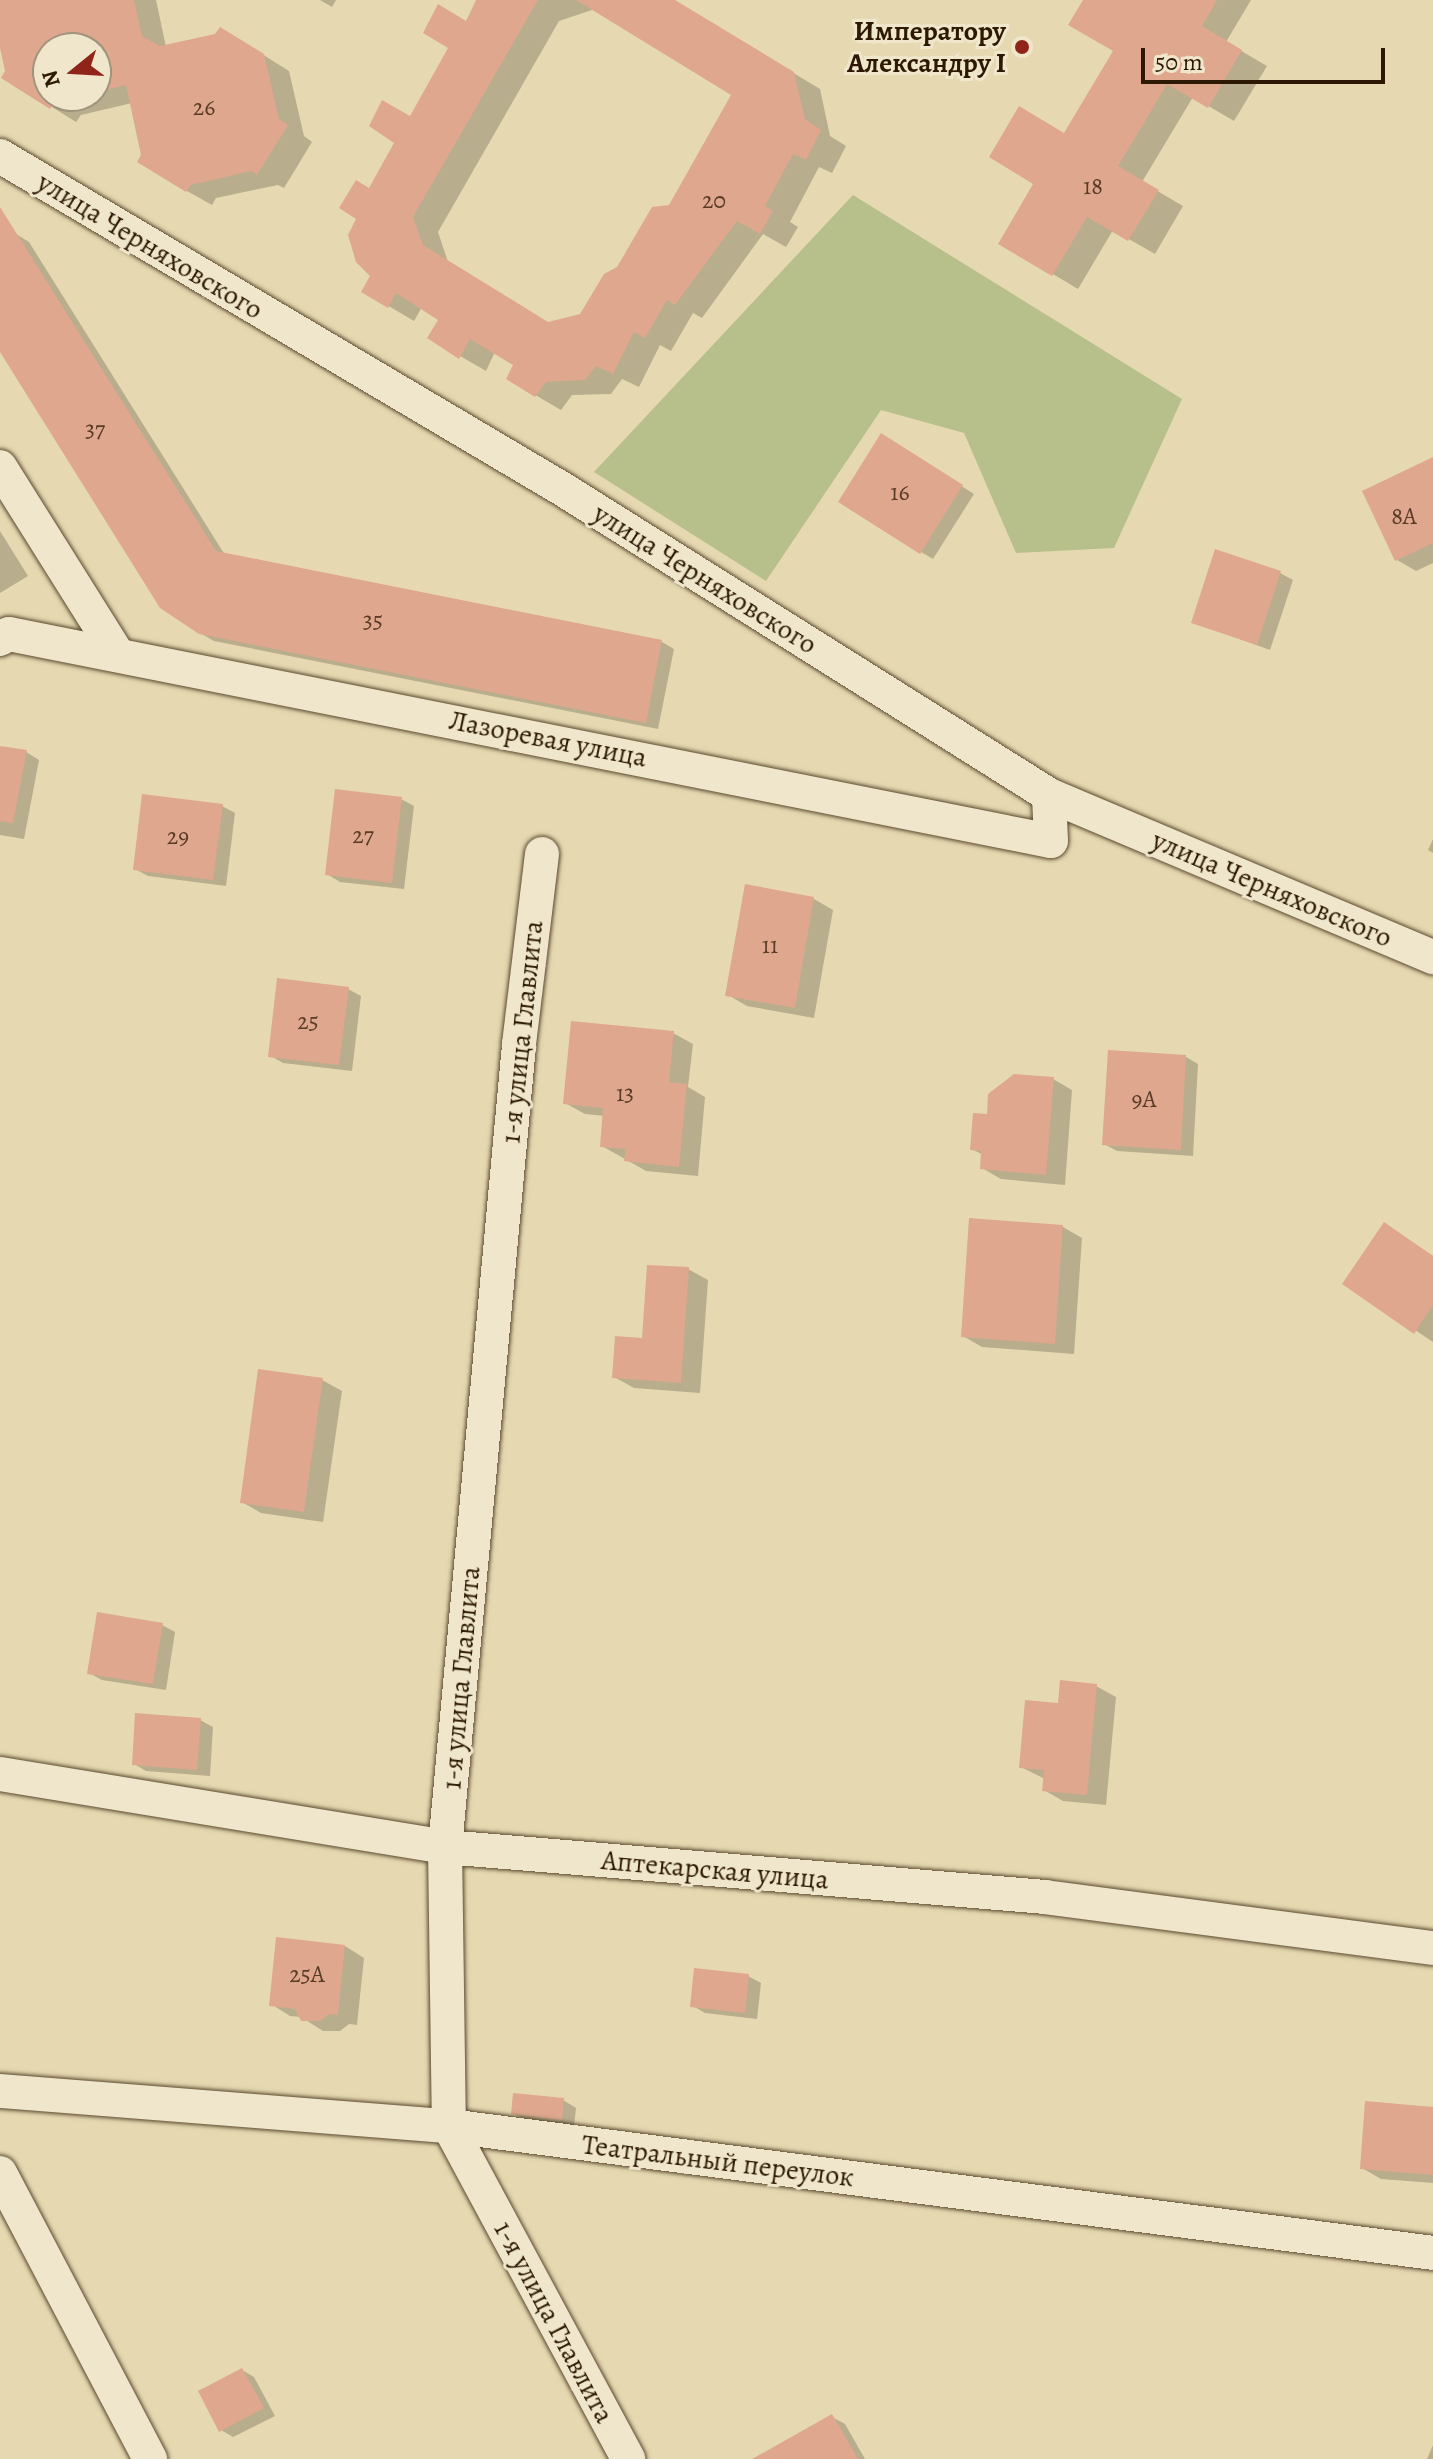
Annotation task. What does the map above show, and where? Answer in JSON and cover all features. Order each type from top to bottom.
[{"type":"street","name":"улица Черняховского","points":[[0,156],[564,490],[1049,795],[1433,957]]},
{"type":"street","points":[[0,467],[118,655]]},
{"type":"street","name":"Лазоревая улица","points":[[0,639],[9,634],[1051,841],[1049,795]]},
{"type":"street","name":"1-я улица Главлита","points":[[542,854],[519,1045],[445,1847],[449,2126],[628,2459]]},
{"type":"street","name":"Аптекарская улица","points":[[0,1774],[445,1847],[1045,1897],[1433,1948]]},
{"type":"street","name":"Театральный переулок","points":[[0,2091],[449,2126],[1433,2253]]},
{"type":"street","points":[[0,2173],[150,2459]]},
{"type":"green space","points":[[853,195],[1182,399],[1114,548],[1016,553],[964,433],[881,410],[766,581],[594,472]]},
{"type":"building","points":[[0,0],[134,0],[142,36],[160,46],[215,34],[220,27],[264,54],[279,119],[288,125],[257,175],[251,171],[191,185],[186,192],[137,162],[141,155],[126,85],[112,88],[112,32],[32,32],[32,98],[1,78],[5,71],[0,48]]},
{"type":"building","points":[[476,0],[538,0],[413,217],[423,245],[548,322],[580,314],[604,274],[617,267],[652,207],[669,205],[731,95],[576,0],[675,0],[794,72],[805,119],[821,130],[806,160],[793,154],[765,206],[773,211],[760,234],[737,221],[675,305],[667,300],[645,338],[634,332],[613,374],[596,366],[585,380],[546,382],[535,397],[506,379],[513,365],[470,339],[459,359],[427,338],[438,320],[396,293],[388,308],[361,292],[370,276],[356,262],[348,235],[356,219],[339,208],[356,180],[369,188],[394,143],[369,126],[382,100],[410,116],[448,48],[423,33],[438,4],[466,21]]},
{"type":"building","points":[[1083,0],[1217,0],[1202,26],[1242,50],[1208,108],[1167,84],[1118,166],[1159,190],[1128,241],[1087,217],[1052,276],[998,244],[1033,184],[989,157],[1019,106],[1064,133],[1113,51],[1068,25]]},
{"type":"building","points":[[0,207],[216,551],[662,640],[646,723],[199,634],[160,608],[0,352]]},
{"type":"building","points":[[881,433],[963,485],[920,554],[838,502]]},
{"type":"building","points":[[1433,457],[1433,543],[1395,561],[1362,491]]},
{"type":"building","points":[[1215,549],[1281,571],[1257,645],[1191,623]]},
{"type":"building","points":[[0,746],[27,750],[13,823],[0,821]]},
{"type":"building","points":[[335,789],[402,797],[392,883],[325,875]]},
{"type":"building","points":[[142,794],[223,804],[213,880],[133,870]]},
{"type":"building","points":[[745,884],[814,897],[795,1008],[725,996]]},
{"type":"building","points":[[277,978],[349,987],[339,1065],[268,1057]]},
{"type":"building","points":[[571,1021],[674,1031],[669,1082],[687,1084],[679,1167],[624,1161],[626,1149],[600,1147],[603,1108],[563,1104]]},
{"type":"building","points":[[1108,1050],[1186,1055],[1181,1150],[1102,1145]]},
{"type":"building","points":[[1014,1074],[1054,1077],[1046,1175],[980,1169],[981,1151],[970,1150],[973,1113],[987,1114],[988,1094]]},
{"type":"building","points":[[969,1218],[1063,1225],[1055,1344],[961,1337]]},
{"type":"building","points":[[1384,1222],[1433,1256],[1433,1305],[1414,1334],[1342,1284]]},
{"type":"building","points":[[647,1265],[689,1267],[681,1383],[612,1378],[615,1336],[642,1338]]},
{"type":"building","points":[[258,1369],[323,1378],[304,1512],[240,1503]]},
{"type":"building","points":[[97,1612],[163,1623],[153,1684],[87,1674]]},
{"type":"building","points":[[1060,1680],[1097,1684],[1087,1795],[1042,1791],[1044,1770],[1019,1768],[1025,1700],[1058,1703]]},
{"type":"building","points":[[135,1713],[201,1718],[197,1770],[132,1765]]},
{"type":"building","points":[[276,1937],[345,1945],[338,2015],[329,2014],[320,2021],[301,2021],[295,2009],[269,2006]]},
{"type":"building","points":[[694,1968],[749,1974],[745,2013],[690,2007]]},
{"type":"building","points":[[513,2093],[564,2098],[562,2120],[511,2114]]},
{"type":"building","points":[[1365,2101],[1433,2107],[1433,2175],[1360,2169]]},
{"type":"building","points":[[242,2368],[264,2408],[219,2432],[198,2391]]},
{"type":"building","points":[[832,2414],[858,2459],[752,2459]]},
{"type":"place","name":"Императору Александру I","points":[[1022,47]]}]
